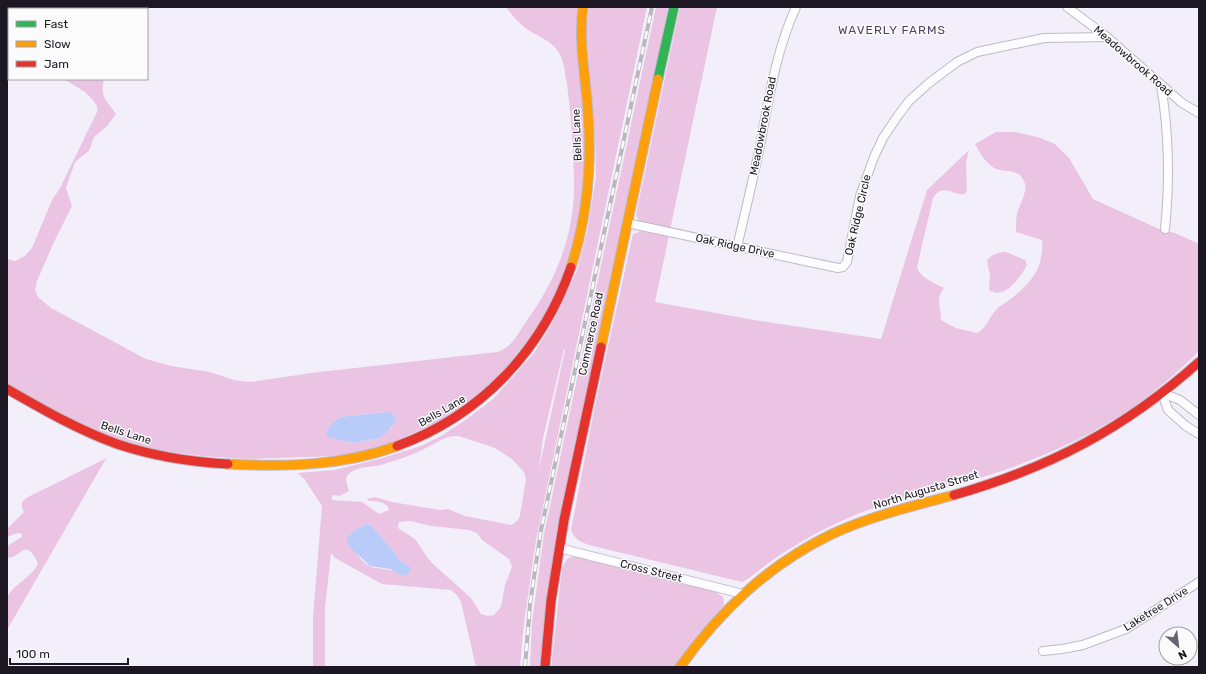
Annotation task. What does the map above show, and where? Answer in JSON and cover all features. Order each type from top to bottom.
[{"type":"main road","name":"Bells Lane","points":[[7,389],[78,428],[119,445],[167,457],[226,464],[293,464],[326,462],[362,456],[410,442],[440,428],[462,415],[496,387],[524,356],[553,309],[574,258],[586,206],[590,157],[589,117],[581,22],[583,7]]},
{"type":"main road","name":"Commerce Road","points":[[545,667],[551,601],[560,548],[627,223],[674,7]]},
{"type":"main road","name":"North Augusta Street","points":[[680,667],[709,629],[743,594],[774,569],[828,537],[860,523],[986,485],[1030,470],[1088,442],[1143,408],[1162,394],[1199,362]]},
{"type":"street","name":"Meadowbrook Road","points":[[737,247],[755,168],[774,70],[783,38],[796,7]]},
{"type":"street","name":"Meadowbrook Road","points":[[1067,7],[1107,37],[1187,107],[1199,113]]},
{"type":"street","name":"Oak Ridge Circle","points":[[843,267],[847,262],[860,196],[874,157],[883,138],[897,118],[910,101],[929,83],[956,62],[977,52],[1044,38],[1107,37]]},
{"type":"street","points":[[1161,85],[1166,119],[1169,168],[1165,229]]},
{"type":"street","name":"Oak Ridge Drive","points":[[627,223],[838,268],[843,267]]},
{"type":"street","points":[[1162,394],[1180,400],[1199,415]]},
{"type":"street","points":[[1162,394],[1168,410],[1186,426],[1199,434]]},
{"type":"street","name":"Cross Street","points":[[560,548],[743,594]]},
{"type":"street","name":"Laketree Drive","points":[[1043,651],[1083,645],[1126,629],[1199,582]]},
{"type":"shaded area","points":[[506,7],[577,7],[586,139],[580,218],[560,285],[536,331],[490,387],[456,414],[396,441],[367,450],[336,456],[246,459],[161,451],[100,434],[7,384],[7,259],[15,261],[25,256],[32,248],[52,200],[60,188],[97,112],[97,106],[93,100],[85,92],[66,80],[104,80],[103,94],[116,114],[107,126],[94,137],[89,151],[76,161],[66,188],[72,206],[54,242],[37,281],[35,290],[38,297],[51,308],[146,359],[171,366],[210,372],[234,380],[251,382],[311,373],[497,352],[506,348],[514,340],[534,310],[556,271],[570,229],[574,184],[571,116],[562,60],[555,47],[524,27]],"holes":[[[388,412],[392,426],[380,438],[353,443],[330,437],[327,431],[330,425],[340,417]]]},
{"type":"shaded area","points":[[589,7],[647,7],[536,540],[524,623],[520,667],[476,667],[461,602],[457,595],[451,590],[382,584],[335,558],[331,553],[325,608],[325,667],[313,667],[313,617],[322,506],[305,480],[298,473],[334,470],[379,459],[421,446],[441,436],[467,419],[493,399],[534,353],[550,327],[577,270],[587,232],[596,177],[595,136],[586,31]],"holes":[[[564,349],[539,469],[543,438]],[[459,436],[495,448],[512,459],[524,472],[526,479],[520,515],[516,522],[511,525],[465,516],[448,509],[441,510],[427,508],[392,502],[375,497],[367,499],[369,501],[387,505],[389,510],[379,514],[362,502],[332,500],[332,495],[340,496],[349,491],[346,481],[347,476],[351,472],[359,468],[379,465],[403,458],[449,437]],[[410,521],[431,526],[469,530],[477,533],[482,540],[509,559],[512,567],[505,585],[501,607],[494,615],[488,616],[481,614],[471,598],[433,564],[415,539],[398,528],[399,522]],[[367,524],[371,525],[395,553],[398,559],[411,569],[400,574],[391,570],[370,566],[362,560],[355,551],[348,536]]]},
{"type":"shaded area","points":[[656,7],[668,7],[541,667],[530,667],[532,622],[544,534]]},
{"type":"shaded area","points":[[680,7],[717,7],[670,230],[639,222],[636,214]]},
{"type":"shaded area","points":[[996,132],[1015,132],[1038,137],[1055,144],[1069,158],[1093,199],[1159,229],[1175,233],[1199,244],[1199,351],[1191,359],[1175,374],[1132,408],[1083,437],[1049,453],[996,473],[884,505],[852,516],[820,531],[775,558],[742,582],[593,546],[583,543],[575,537],[571,530],[594,410],[633,234],[641,231],[669,236],[655,302],[760,321],[881,339],[927,190],[969,150],[966,163],[967,190],[965,194],[961,194],[944,190],[937,193],[933,198],[917,267],[924,277],[944,288],[941,292],[939,300],[941,320],[956,328],[977,333],[985,326],[993,313],[1000,306],[1016,295],[1029,282],[1038,268],[1042,251],[1042,240],[1016,232],[1017,214],[1025,192],[1023,178],[1016,173],[998,170],[991,166],[985,160],[975,144]]},
{"type":"shaded area","points":[[1006,252],[1025,260],[1027,265],[1012,286],[1006,290],[995,293],[989,290],[990,276],[987,261],[995,254]]},
{"type":"shaded area","points":[[107,458],[7,630],[7,598],[13,589],[36,568],[38,563],[30,551],[26,550],[7,558],[7,546],[22,537],[22,534],[17,533],[7,537],[8,528],[24,512],[22,505],[23,501],[26,498]]},
{"type":"shaded area","points":[[570,557],[581,557],[716,592],[723,597],[724,605],[676,667],[551,667],[562,569],[566,560]]},
{"type":"water","points":[[388,412],[394,416],[395,422],[380,438],[353,443],[328,437],[326,433],[330,425],[340,417]]},
{"type":"water","points":[[367,524],[371,525],[395,553],[398,559],[410,567],[411,569],[409,573],[403,576],[390,569],[370,566],[349,546],[347,541],[348,536]]},
{"type":"railway","points":[[525,667],[530,604],[541,530],[652,7]]},
{"type":"traffic: fast","points":[[658,79],[674,7]]},
{"type":"traffic: slow","points":[[571,267],[581,230],[589,172],[589,133],[581,33],[583,7]]},
{"type":"traffic: slow","points":[[601,347],[658,79]]},
{"type":"traffic: slow","points":[[228,464],[313,464],[356,458],[397,446]]},
{"type":"traffic: slow","points":[[680,667],[712,627],[747,591],[787,560],[809,546],[832,534],[862,522],[954,495]]},
{"type":"traffic: jam","points":[[397,446],[427,433],[455,417],[481,398],[504,377],[525,353],[543,326],[559,298],[571,267]]},
{"type":"traffic: jam","points":[[545,667],[551,601],[564,520],[601,347]]},
{"type":"traffic: jam","points":[[954,495],[1023,472],[1085,443],[1143,407],[1199,362]]},
{"type":"traffic: jam","points":[[7,389],[74,426],[117,444],[172,458],[228,464]]},
{"type":"district","name":"WAVERLY FARMS","points":[[892,30]]}]
